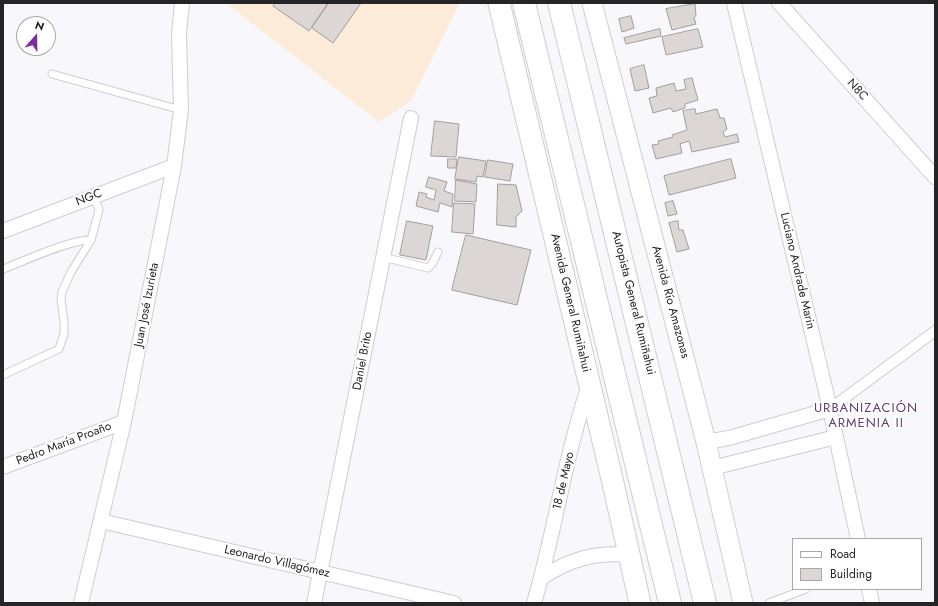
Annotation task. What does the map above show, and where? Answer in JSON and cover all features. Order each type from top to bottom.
[{"type":"highway","points":[[524,3],[670,603]]},
{"type":"highway","name":"Autopista General Rumiñahui","points":[[559,3],[705,603]]},
{"type":"main road","name":"Avenida General Rumiñahui","points":[[499,3],[630,555],[640,603]]},
{"type":"main road","name":"Avenida Río Amazonas","points":[[592,3],[706,442],[743,603]]},
{"type":"street","name":"Juan José Izurieta","points":[[81,603],[124,422],[174,166],[181,110],[179,33],[182,3]]},
{"type":"street","name":"Luciano Andrade Marin","points":[[734,3],[830,409],[858,538]]},
{"type":"street","name":"N8C","points":[[779,3],[935,177]]},
{"type":"street","name":"Daniel Brito","points":[[314,603],[411,118]]},
{"type":"street","name":"NGC","points":[[3,230],[174,166]]},
{"type":"street","points":[[706,442],[729,438],[830,409],[935,331]]},
{"type":"street","name":"18 de Mayo","points":[[534,603],[575,430],[590,385]]},
{"type":"street","name":"Pedro María Proaño","points":[[3,467],[124,422]]},
{"type":"street","points":[[712,468],[836,437]]},
{"type":"street","name":"Leonardo Villagómez","points":[[101,521],[454,603]]},
{"type":"street","points":[[541,578],[554,570],[583,558],[606,554],[630,555]]},
{"type":"street","points":[[869,590],[872,603]]},
{"type":"lane","points":[[52,74],[181,110]]},
{"type":"lane","points":[[3,375],[59,349],[64,334],[61,299],[62,292],[71,272],[91,240],[99,210],[94,196]]},
{"type":"lane","points":[[3,269],[71,243],[86,239],[91,240]]},
{"type":"lane","points":[[383,257],[428,268],[432,264],[438,252]]},
{"type":"lane","points":[[769,603],[803,590]]},
{"type":"shaded area","points":[[226,3],[460,3],[411,101],[379,122]]},
{"type":"building","points":[[276,3],[328,3],[309,31],[273,6]]},
{"type":"building","points":[[329,3],[361,3],[333,43],[312,28]]},
{"type":"building","points":[[695,4],[696,15],[694,18],[696,24],[672,30],[666,9]]},
{"type":"building","points":[[631,16],[634,28],[622,32],[619,19]]},
{"type":"building","points":[[660,29],[661,36],[626,44],[624,38]]},
{"type":"building","points":[[698,29],[703,47],[666,55],[662,37]]},
{"type":"building","points":[[644,65],[649,88],[635,91],[630,69]]},
{"type":"building","points":[[692,78],[698,100],[685,104],[685,108],[673,112],[671,108],[653,113],[649,98],[657,96],[656,88],[674,83],[676,91],[686,89],[684,80]]},
{"type":"building","points":[[695,109],[696,114],[717,109],[720,118],[724,118],[727,129],[723,132],[725,137],[737,134],[739,142],[692,152],[689,141],[680,144],[682,153],[656,159],[652,145],[659,144],[658,141],[673,137],[672,135],[687,130],[683,111]]},
{"type":"building","points":[[435,121],[459,124],[456,157],[431,156]]},
{"type":"building","points":[[459,157],[486,161],[483,177],[477,176],[476,182],[455,179]]},
{"type":"building","points":[[448,159],[457,159],[456,168],[448,168]]},
{"type":"building","points":[[731,159],[736,178],[669,195],[664,176]]},
{"type":"building","points":[[488,160],[513,164],[510,181],[485,177]]},
{"type":"building","points":[[429,177],[447,182],[444,191],[453,194],[452,207],[440,203],[438,212],[416,206],[419,192],[427,194],[426,197],[434,200],[436,190],[426,187]]},
{"type":"building","points":[[456,180],[477,184],[476,202],[455,201]]},
{"type":"building","points":[[498,184],[516,185],[522,211],[516,217],[516,227],[497,225]]},
{"type":"building","points":[[673,201],[677,214],[668,216],[665,203]]},
{"type":"building","points":[[454,203],[475,204],[473,234],[452,232]]},
{"type":"building","points":[[407,221],[433,226],[426,260],[400,255]]},
{"type":"building","points":[[678,221],[679,230],[683,230],[689,249],[677,252],[669,223]]},
{"type":"building","points":[[466,235],[531,250],[517,305],[452,290]]},
{"type":"district","name":"URBANIZACIÓN ARMENIA II","points":[[866,416]]}]
